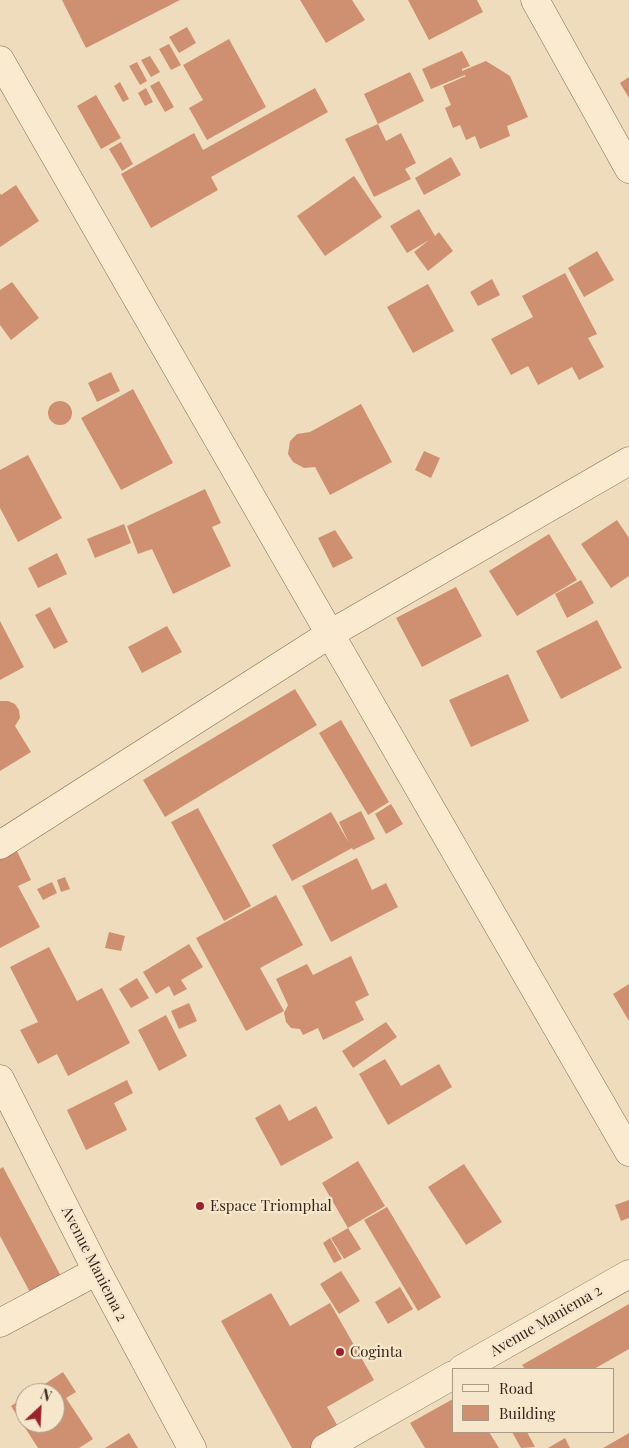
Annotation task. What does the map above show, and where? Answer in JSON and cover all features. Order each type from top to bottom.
[{"type":"street","points":[[534,0],[629,169]]},
{"type":"street","points":[[0,60],[629,1152]]},
{"type":"street","points":[[0,845],[330,634],[629,461]]},
{"type":"street","name":"Avenue Maniema 2","points":[[0,1079],[97,1271],[192,1448]]},
{"type":"street","points":[[0,1323],[97,1271]]},
{"type":"street","name":"Avenue Maniema 2","points":[[464,1368],[629,1274]]},
{"type":"street","points":[[325,1448],[452,1376]]},
{"type":"building","points":[[62,0],[180,0],[86,48]]},
{"type":"building","points":[[300,0],[352,0],[365,20],[326,43]]},
{"type":"building","points":[[408,0],[477,0],[483,12],[429,40]]},
{"type":"building","points":[[187,27],[196,43],[179,53],[169,37]]},
{"type":"building","points":[[229,39],[266,107],[207,140],[189,108],[203,100],[183,65]]},
{"type":"building","points":[[169,44],[181,65],[171,70],[159,49]]},
{"type":"building","points":[[462,51],[470,66],[462,69],[462,71],[486,61],[510,76],[528,117],[507,126],[510,136],[480,149],[475,136],[466,140],[460,125],[453,128],[445,108],[451,105],[443,86],[466,76],[431,89],[422,69]]},
{"type":"building","points":[[150,56],[160,72],[151,77],[141,60]]},
{"type":"building","points":[[137,62],[147,81],[140,85],[129,66]]},
{"type":"building","points":[[410,72],[424,101],[378,124],[364,94]]},
{"type":"building","points":[[629,77],[629,98],[620,83]]},
{"type":"building","points":[[159,81],[174,107],[165,112],[150,86]]},
{"type":"building","points":[[120,82],[129,99],[123,102],[114,86]]},
{"type":"building","points":[[146,88],[153,102],[145,106],[138,93]]},
{"type":"building","points":[[315,88],[328,112],[211,177],[218,190],[151,228],[121,174],[194,133],[203,150]]},
{"type":"building","points":[[96,95],[121,138],[101,149],[77,106]]},
{"type":"building","points":[[378,124],[386,141],[401,133],[416,163],[405,169],[411,179],[374,197],[345,139]]},
{"type":"building","points":[[121,142],[133,164],[122,171],[109,149]]},
{"type":"building","points":[[451,157],[461,175],[424,195],[415,178]]},
{"type":"building","points":[[354,176],[382,217],[325,256],[297,216]]},
{"type":"building","points":[[16,185],[39,221],[0,247],[0,193],[1,195]]},
{"type":"building","points":[[419,209],[435,236],[439,232],[453,251],[428,271],[414,252],[429,240],[407,253],[390,226]]},
{"type":"building","points":[[597,251],[614,280],[584,297],[568,268]]},
{"type":"building","points":[[565,273],[597,334],[588,338],[604,367],[579,380],[572,367],[538,385],[528,366],[511,375],[491,339],[533,317],[522,296]]},
{"type":"building","points":[[492,279],[500,295],[478,306],[470,292]]},
{"type":"building","points":[[12,282],[39,318],[11,340],[0,325],[0,290]]},
{"type":"building","points":[[428,284],[454,331],[413,353],[387,307]]},
{"type":"building","points":[[111,372],[120,391],[97,402],[88,383]]},
{"type":"building","points":[[133,389],[173,463],[121,490],[81,418]]},
{"type":"building","points":[[60,401],[69,404],[72,413],[69,422],[60,425],[51,422],[48,413],[51,404]]},
{"type":"building","points":[[361,404],[392,462],[330,495],[315,467],[304,468],[293,462],[288,454],[290,441],[297,434],[310,432]]},
{"type":"building","points":[[424,451],[440,458],[431,478],[415,470]]},
{"type":"building","points":[[28,455],[62,518],[18,542],[0,508],[0,470]]},
{"type":"building","points":[[205,489],[221,523],[212,527],[231,566],[173,594],[152,549],[138,554],[127,526]]},
{"type":"building","points":[[617,520],[629,538],[629,576],[611,588],[581,544]]},
{"type":"building","points":[[124,524],[131,543],[95,558],[87,539]]},
{"type":"building","points":[[335,530],[353,558],[333,568],[318,538]]},
{"type":"building","points":[[549,534],[577,580],[517,616],[489,571]]},
{"type":"building","points":[[57,553],[67,574],[38,588],[28,568]]},
{"type":"building","points":[[581,580],[594,603],[567,618],[555,594]]},
{"type":"building","points":[[456,587],[482,636],[422,667],[396,618]]},
{"type":"building","points":[[50,607],[68,642],[54,649],[35,615]]},
{"type":"building","points":[[597,620],[622,668],[561,699],[536,651]]},
{"type":"building","points":[[0,621],[24,667],[0,680]]},
{"type":"building","points":[[167,626],[182,652],[142,673],[128,647]]},
{"type":"building","points":[[508,674],[529,721],[471,747],[449,700]]},
{"type":"building","points":[[295,689],[317,725],[165,817],[143,780]]},
{"type":"building","points":[[0,701],[8,701],[15,704],[19,710],[20,718],[15,726],[31,752],[0,771]]},
{"type":"building","points":[[341,720],[389,802],[368,815],[319,733]]},
{"type":"building","points":[[391,804],[403,824],[386,834],[375,814]]},
{"type":"building","points":[[198,808],[251,906],[224,921],[171,822]]},
{"type":"building","points":[[361,811],[375,839],[353,850],[352,848],[292,881],[272,845],[331,812],[349,843],[339,822]]},
{"type":"building","points":[[15,847],[31,880],[18,886],[40,927],[0,948],[0,855]]},
{"type":"building","points":[[357,858],[372,890],[386,883],[398,907],[331,942],[302,886]]},
{"type":"building","points":[[65,877],[70,889],[61,892],[57,880]]},
{"type":"building","points":[[52,882],[57,893],[43,900],[37,889]]},
{"type":"building","points":[[276,895],[303,945],[260,968],[284,1011],[246,1031],[196,938]]},
{"type":"building","points":[[109,932],[125,936],[121,951],[105,948]]},
{"type":"building","points":[[189,944],[203,967],[181,980],[187,989],[174,996],[169,986],[156,994],[143,972]]},
{"type":"building","points":[[49,947],[77,1001],[102,988],[130,1043],[68,1076],[57,1054],[38,1064],[20,1030],[38,1022],[10,967]]},
{"type":"building","points":[[351,956],[369,995],[355,1002],[364,1020],[323,1040],[318,1028],[303,1035],[300,1029],[291,1028],[286,1022],[284,1013],[288,1005],[276,979],[307,964],[313,975]]},
{"type":"building","points":[[137,978],[149,998],[131,1008],[119,989]]},
{"type":"building","points":[[629,984],[629,1021],[613,994]]},
{"type":"building","points":[[189,1003],[197,1021],[179,1029],[171,1011]]},
{"type":"building","points":[[166,1015],[187,1056],[159,1071],[138,1030]]},
{"type":"building","points":[[386,1022],[397,1037],[353,1068],[342,1051]]},
{"type":"building","points":[[385,1059],[401,1086],[439,1064],[452,1087],[388,1125],[359,1074]]},
{"type":"building","points":[[127,1080],[133,1093],[114,1103],[127,1130],[86,1150],[67,1110]]},
{"type":"building","points":[[280,1104],[289,1121],[316,1106],[333,1138],[281,1166],[255,1118]]},
{"type":"building","points":[[358,1161],[385,1206],[348,1228],[322,1183]]},
{"type":"building","points":[[464,1164],[502,1222],[466,1245],[428,1187]]},
{"type":"building","points":[[3,1167],[63,1280],[32,1296],[0,1236],[0,1169]]},
{"type":"building","points":[[629,1200],[629,1218],[621,1221],[615,1205]]},
{"type":"building","points":[[387,1207],[441,1297],[418,1311],[364,1220]]},
{"type":"building","points":[[348,1228],[361,1249],[344,1259],[331,1238]]},
{"type":"building","points":[[330,1238],[342,1259],[334,1263],[323,1243]]},
{"type":"building","points":[[341,1271],[360,1301],[339,1314],[320,1284]]},
{"type":"building","points":[[400,1287],[413,1309],[388,1324],[375,1302]]},
{"type":"building","points":[[271,1293],[290,1326],[330,1303],[374,1380],[327,1407],[341,1432],[312,1448],[292,1448],[221,1321]]},
{"type":"building","points":[[629,1304],[629,1349],[596,1368],[524,1368],[522,1365]]},
{"type":"building","points":[[63,1372],[76,1392],[66,1398],[93,1439],[79,1448],[38,1448],[28,1433],[65,1433],[65,1383],[46,1383]]},
{"type":"building","points":[[452,1400],[452,1433],[490,1433],[499,1448],[425,1448],[410,1423]]},
{"type":"building","points":[[15,1403],[15,1412],[11,1406]]},
{"type":"building","points":[[129,1433],[138,1448],[105,1448]]},
{"type":"building","points":[[513,1433],[528,1433],[535,1447],[521,1448]]},
{"type":"building","points":[[629,1433],[629,1448],[603,1448]]},
{"type":"building","points":[[565,1438],[570,1448],[548,1448]]},
{"type":"place","name":"Espace Triomphal","points":[[200,1206]]},
{"type":"place","name":"Coginta","points":[[340,1352]]}]
